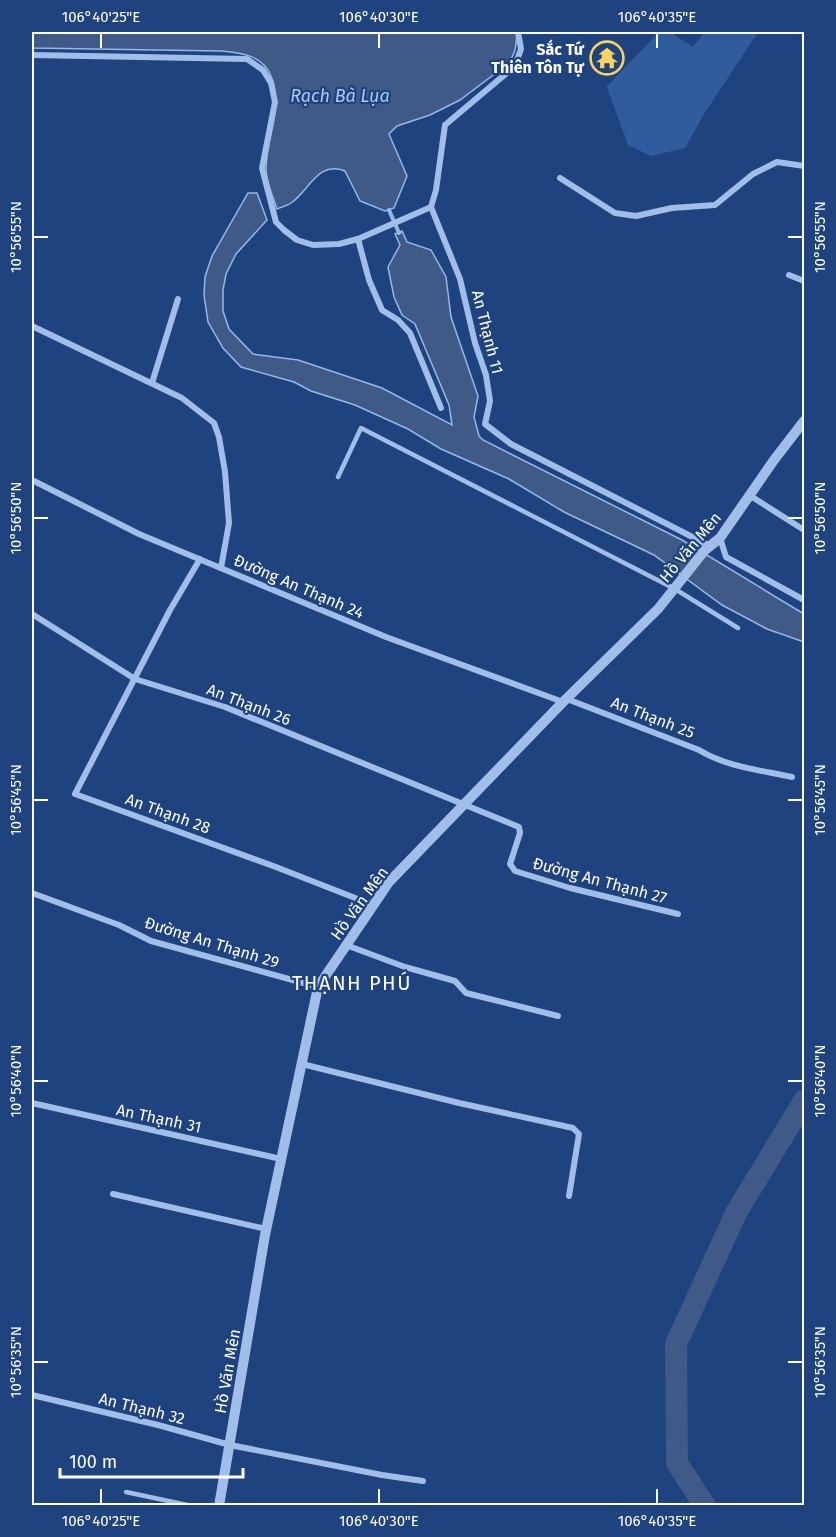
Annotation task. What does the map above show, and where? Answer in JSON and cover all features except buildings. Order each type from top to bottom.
[{"type":"street","points":[[32,55],[247,59],[263,70],[271,83],[275,102],[262,168],[276,222],[297,240],[313,245],[339,244],[358,239],[431,207],[436,190],[445,125],[515,66],[521,49],[518,32]]},
{"type":"street","points":[[561,178],[615,213],[636,216],[672,208],[715,205],[753,174],[777,162],[804,166]]},
{"type":"street","name":"An Thạnh 11","points":[[431,207],[460,279],[475,344],[486,375],[490,401],[485,424],[511,444],[708,548]]},
{"type":"street","points":[[358,239],[369,280],[382,310],[398,320],[410,333],[441,408]]},
{"type":"street","points":[[789,275],[804,281]]},
{"type":"street","points":[[152,383],[178,298]]},
{"type":"street","points":[[32,326],[182,398],[214,423],[219,437],[225,472],[229,523],[221,568]]},
{"type":"street","name":"Hồ Văn Mên","points":[[219,1506],[266,1229],[318,987],[389,882],[565,700],[658,609],[708,548],[720,538],[804,421]]},
{"type":"street","name":"Đường An Thạnh 24","points":[[32,480],[139,534],[386,637],[565,700]]},
{"type":"street","points":[[749,495],[804,530]]},
{"type":"street","points":[[720,538],[726,557],[804,600]]},
{"type":"street","points":[[135,679],[200,559]]},
{"type":"street","name":"An Thạnh 26","points":[[32,614],[135,679],[225,707],[465,804]]},
{"type":"street","name":"An Thạnh 28","points":[[135,679],[75,794],[373,905]]},
{"type":"street","name":"An Thạnh 25","points":[[565,700],[699,750],[713,758],[792,777]]},
{"type":"street","name":"Đường An Thạnh 27","points":[[465,804],[519,827],[520,833],[510,864],[515,871],[570,888],[678,914]]},
{"type":"street","name":"Đường An Thạnh 29","points":[[32,892],[118,925],[151,941],[318,987]]},
{"type":"street","points":[[346,945],[405,967],[455,981],[466,993],[558,1016]]},
{"type":"street","points":[[302,1064],[459,1103],[573,1128],[579,1134],[569,1196]]},
{"type":"street","name":"An Thạnh 31","points":[[32,1103],[281,1159]]},
{"type":"street","points":[[113,1194],[266,1229]]},
{"type":"street","name":"An Thạnh 32","points":[[32,1395],[230,1445],[423,1481]]},
{"type":"lane","points":[[338,477],[361,428],[678,585],[738,628]]},
{"type":"lane","points":[[126,1492],[192,1506]]},
{"type":"shaded area","points":[[659,32],[670,32],[693,47],[705,32],[758,32],[704,114],[685,148],[651,156],[628,145],[606,85]]},
{"type":"water","name":"Rạch Bà Lụa","points":[[32,32],[517,32],[513,55],[505,66],[460,100],[430,115],[397,126],[389,134],[407,176],[394,208],[385,211],[360,201],[345,171],[336,169],[321,173],[291,203],[277,209],[266,174],[275,111],[275,88],[267,69],[257,59],[244,54],[221,51],[32,48]]},
{"type":"water","points":[[248,193],[257,193],[267,220],[236,254],[226,274],[223,311],[229,329],[253,354],[298,360],[382,388],[452,425],[449,405],[415,324],[402,315],[394,297],[388,267],[400,245],[395,234],[402,231],[407,242],[431,250],[446,277],[451,317],[478,396],[474,417],[479,436],[682,540],[804,614],[804,642],[767,629],[722,605],[654,555],[564,512],[509,479],[441,449],[408,429],[355,405],[311,391],[294,382],[241,367],[223,348],[208,322],[204,295],[205,277],[212,256]]},
{"type":"waterway","points":[[389,210],[399,233]]},
{"type":"waterway","points":[[705,1506],[677,1463],[676,1344],[736,1213],[804,1101]]},
{"type":"place","name":"Sắc Tứ Thiên Tôn Tự","points":[[607,58]]},
{"type":"district","name":"THẠNH PHÚ","points":[[352,983]]}]
